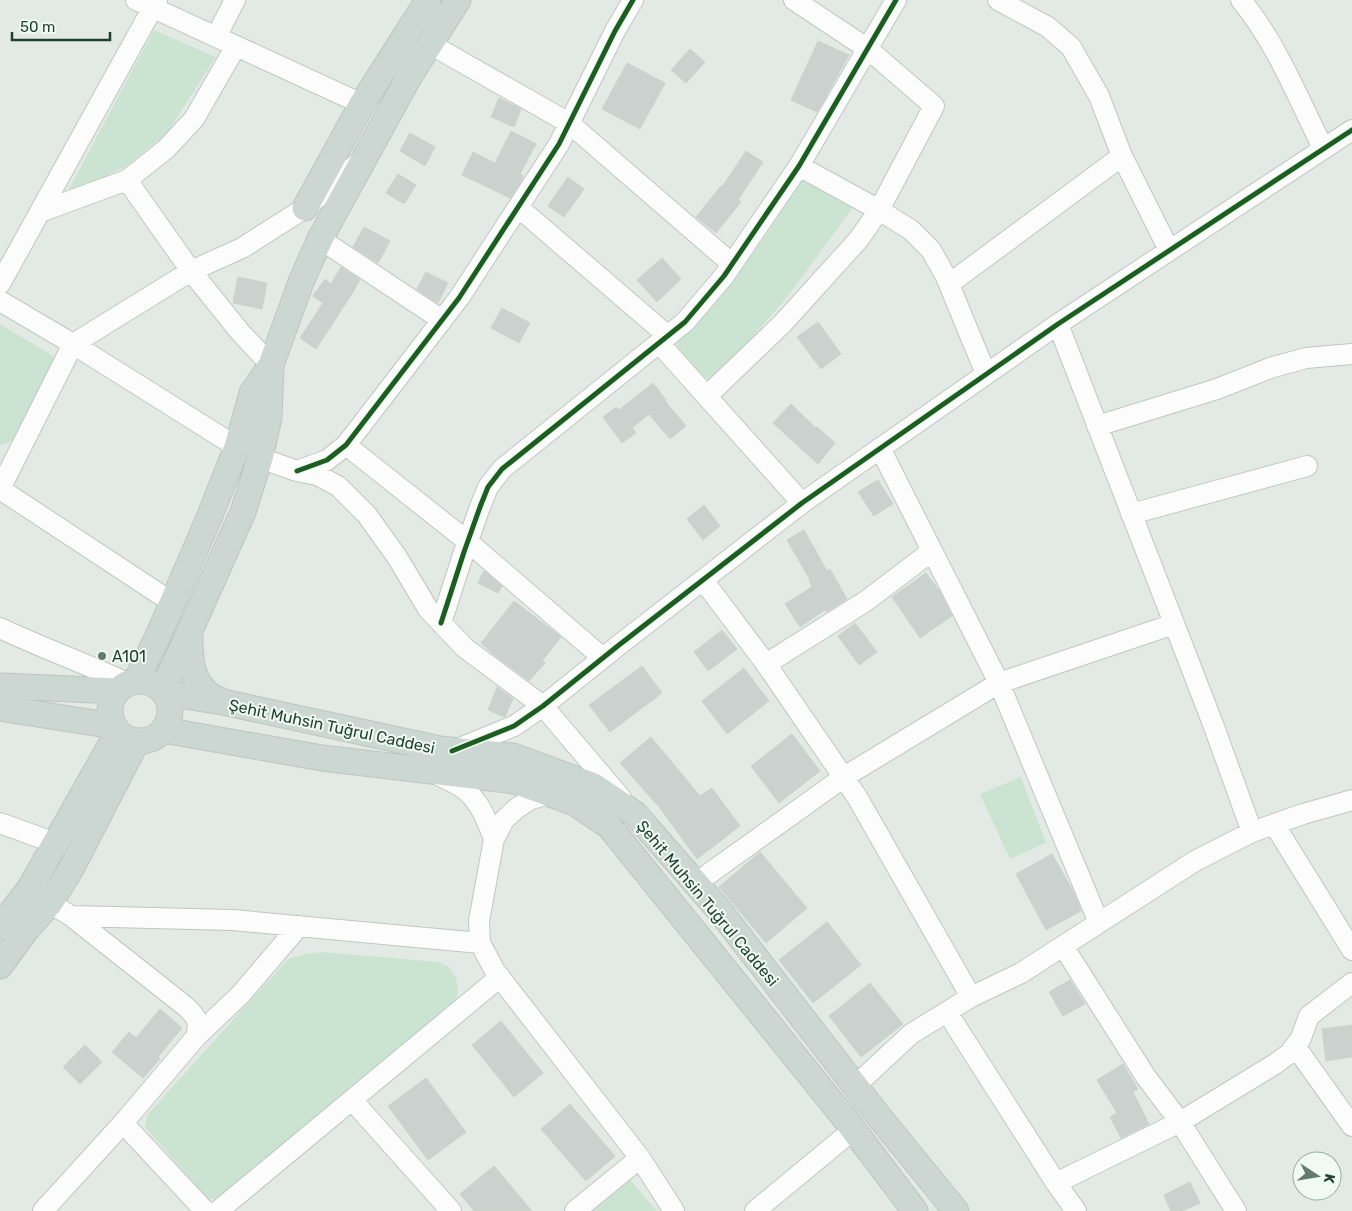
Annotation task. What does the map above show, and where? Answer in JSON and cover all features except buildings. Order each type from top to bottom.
[{"type":"main road","points":[[305,208],[362,104],[428,0]]},
{"type":"main road","points":[[123,733],[110,718],[111,700],[127,685],[172,602],[237,447],[252,393],[270,365],[320,239],[410,77],[458,0]]},
{"type":"main road","points":[[163,692],[243,512],[260,458],[268,418],[270,365]]},
{"type":"main road","points":[[191,630],[191,664],[193,674],[206,692],[223,702]]},
{"type":"main road","points":[[0,686],[127,685],[150,682],[163,692],[170,711],[163,730],[152,738],[0,708]]},
{"type":"main road","name":"Şehit Muhsin Tuğrul Caddesi","points":[[163,692],[223,702],[452,751],[513,756],[594,786],[635,814],[719,910],[855,1086],[956,1211]]},
{"type":"main road","name":"Şehit Muhsin Tuğrul Caddesi","points":[[163,730],[322,758],[515,781],[575,803],[609,826],[853,1130],[915,1211]]},
{"type":"main road","points":[[0,928],[30,888],[55,843],[123,733]]},
{"type":"main road","points":[[0,966],[27,929],[50,903],[71,869],[123,733]]},
{"type":"street","points":[[216,37],[235,0]]},
{"type":"street","points":[[297,471],[327,460],[346,446],[459,298],[559,144],[615,31],[633,0]]},
{"type":"street","points":[[707,396],[789,316],[859,239],[879,210],[934,106],[868,49],[794,0]]},
{"type":"street","points":[[441,623],[467,541],[488,487],[502,469],[685,322],[724,276],[799,166],[896,0]]},
{"type":"street","points":[[998,0],[1048,27],[1071,47],[1099,96],[1122,156],[1169,250]]},
{"type":"street","points":[[1243,1],[1261,26],[1285,70],[1323,148]]},
{"type":"street","points":[[0,284],[40,212],[148,3],[216,37],[362,104]]},
{"type":"street","points":[[430,44],[569,123],[732,264]]},
{"type":"street","points":[[40,212],[127,180],[166,149],[194,118],[236,46]]},
{"type":"street","points":[[452,751],[514,726],[544,706],[802,503],[1058,324],[1352,130]]},
{"type":"street","points":[[949,284],[1122,156]]},
{"type":"street","points":[[172,602],[0,489],[6,463],[73,344],[191,271],[242,248],[305,208],[365,158]]},
{"type":"street","points":[[799,166],[911,230],[931,250],[949,284],[986,374]]},
{"type":"street","points":[[127,180],[191,271],[240,332],[270,365]]},
{"type":"street","points":[[518,207],[664,339],[707,396],[802,503]]},
{"type":"street","points":[[320,239],[442,320]]},
{"type":"street","points":[[0,301],[73,344],[237,447]]},
{"type":"street","points":[[1058,324],[1252,832]]},
{"type":"street","points":[[1097,426],[1217,389],[1270,368],[1306,358],[1352,354]]},
{"type":"street","points":[[346,446],[467,541],[603,658]]},
{"type":"street","points":[[880,448],[999,683],[1099,923]]},
{"type":"street","points":[[260,458],[297,471],[317,475],[338,486],[367,515],[397,558],[428,609],[465,648],[544,706],[635,814]]},
{"type":"street","points":[[1131,514],[1307,466]]},
{"type":"street","points":[[766,664],[866,601],[932,551]]},
{"type":"street","points":[[703,580],[766,664],[857,797],[971,997]]},
{"type":"street","points":[[696,884],[844,777],[999,683],[1174,624]]},
{"type":"street","points":[[0,628],[37,645],[83,662],[127,685]]},
{"type":"street","points":[[429,771],[463,789],[474,798],[494,839]]},
{"type":"street","points":[[549,794],[531,799],[517,808],[504,820],[494,839],[479,921],[480,943],[500,978],[640,1158],[674,1211]]},
{"type":"street","points":[[855,1086],[911,1034],[971,997],[1021,973],[1195,861],[1252,832],[1352,800]]},
{"type":"street","points":[[0,823],[55,843]]},
{"type":"street","points":[[1274,824],[1352,950]]},
{"type":"street","points":[[50,903],[71,916],[196,1016],[198,1027],[196,1037]]},
{"type":"street","points":[[71,916],[233,920],[480,943]]},
{"type":"street","points":[[44,1211],[123,1123],[196,1037],[241,994],[299,926]]},
{"type":"street","points":[[1063,946],[1146,1077],[1180,1122],[1236,1211]]},
{"type":"street","points":[[218,1211],[500,978]]},
{"type":"street","points":[[1056,1184],[1180,1122],[1275,1064],[1290,1053],[1301,1038],[1309,1016],[1352,984]]},
{"type":"street","points":[[947,1012],[1056,1184],[1076,1211]]},
{"type":"street","points":[[1295,1046],[1352,1126]]},
{"type":"street","points":[[352,1100],[451,1211]]},
{"type":"street","points":[[123,1123],[205,1211]]},
{"type":"street","points":[[755,1211],[853,1130]]},
{"type":"street","points":[[575,1211],[640,1158]]},
{"type":"green space","points":[[154,30],[216,57],[167,133],[126,166],[76,191],[69,189]]},
{"type":"green space","points":[[802,177],[854,206],[789,295],[713,382],[686,361],[677,342],[741,270],[766,235]]},
{"type":"green space","points":[[0,324],[53,356],[55,368],[15,440],[0,445]]},
{"type":"green space","points":[[1021,777],[1046,843],[1010,859],[980,794]]},
{"type":"green space","points":[[322,952],[438,962],[449,967],[456,978],[458,989],[456,1000],[445,1012],[222,1198],[208,1199],[145,1127],[147,1115],[288,959]]},
{"type":"green space","points":[[626,1175],[657,1211],[584,1211]]},
{"type":"cycle path","points":[[297,471],[327,460],[346,445],[459,298],[559,144],[615,31],[633,0]]},
{"type":"cycle path","points":[[441,623],[488,487],[502,469],[685,322],[724,276],[799,166],[896,0]]},
{"type":"cycle path","points":[[452,751],[514,726],[543,706],[802,503],[1058,324],[1352,130]]},
{"type":"place","name":"A101","points":[[102,656]]}]
